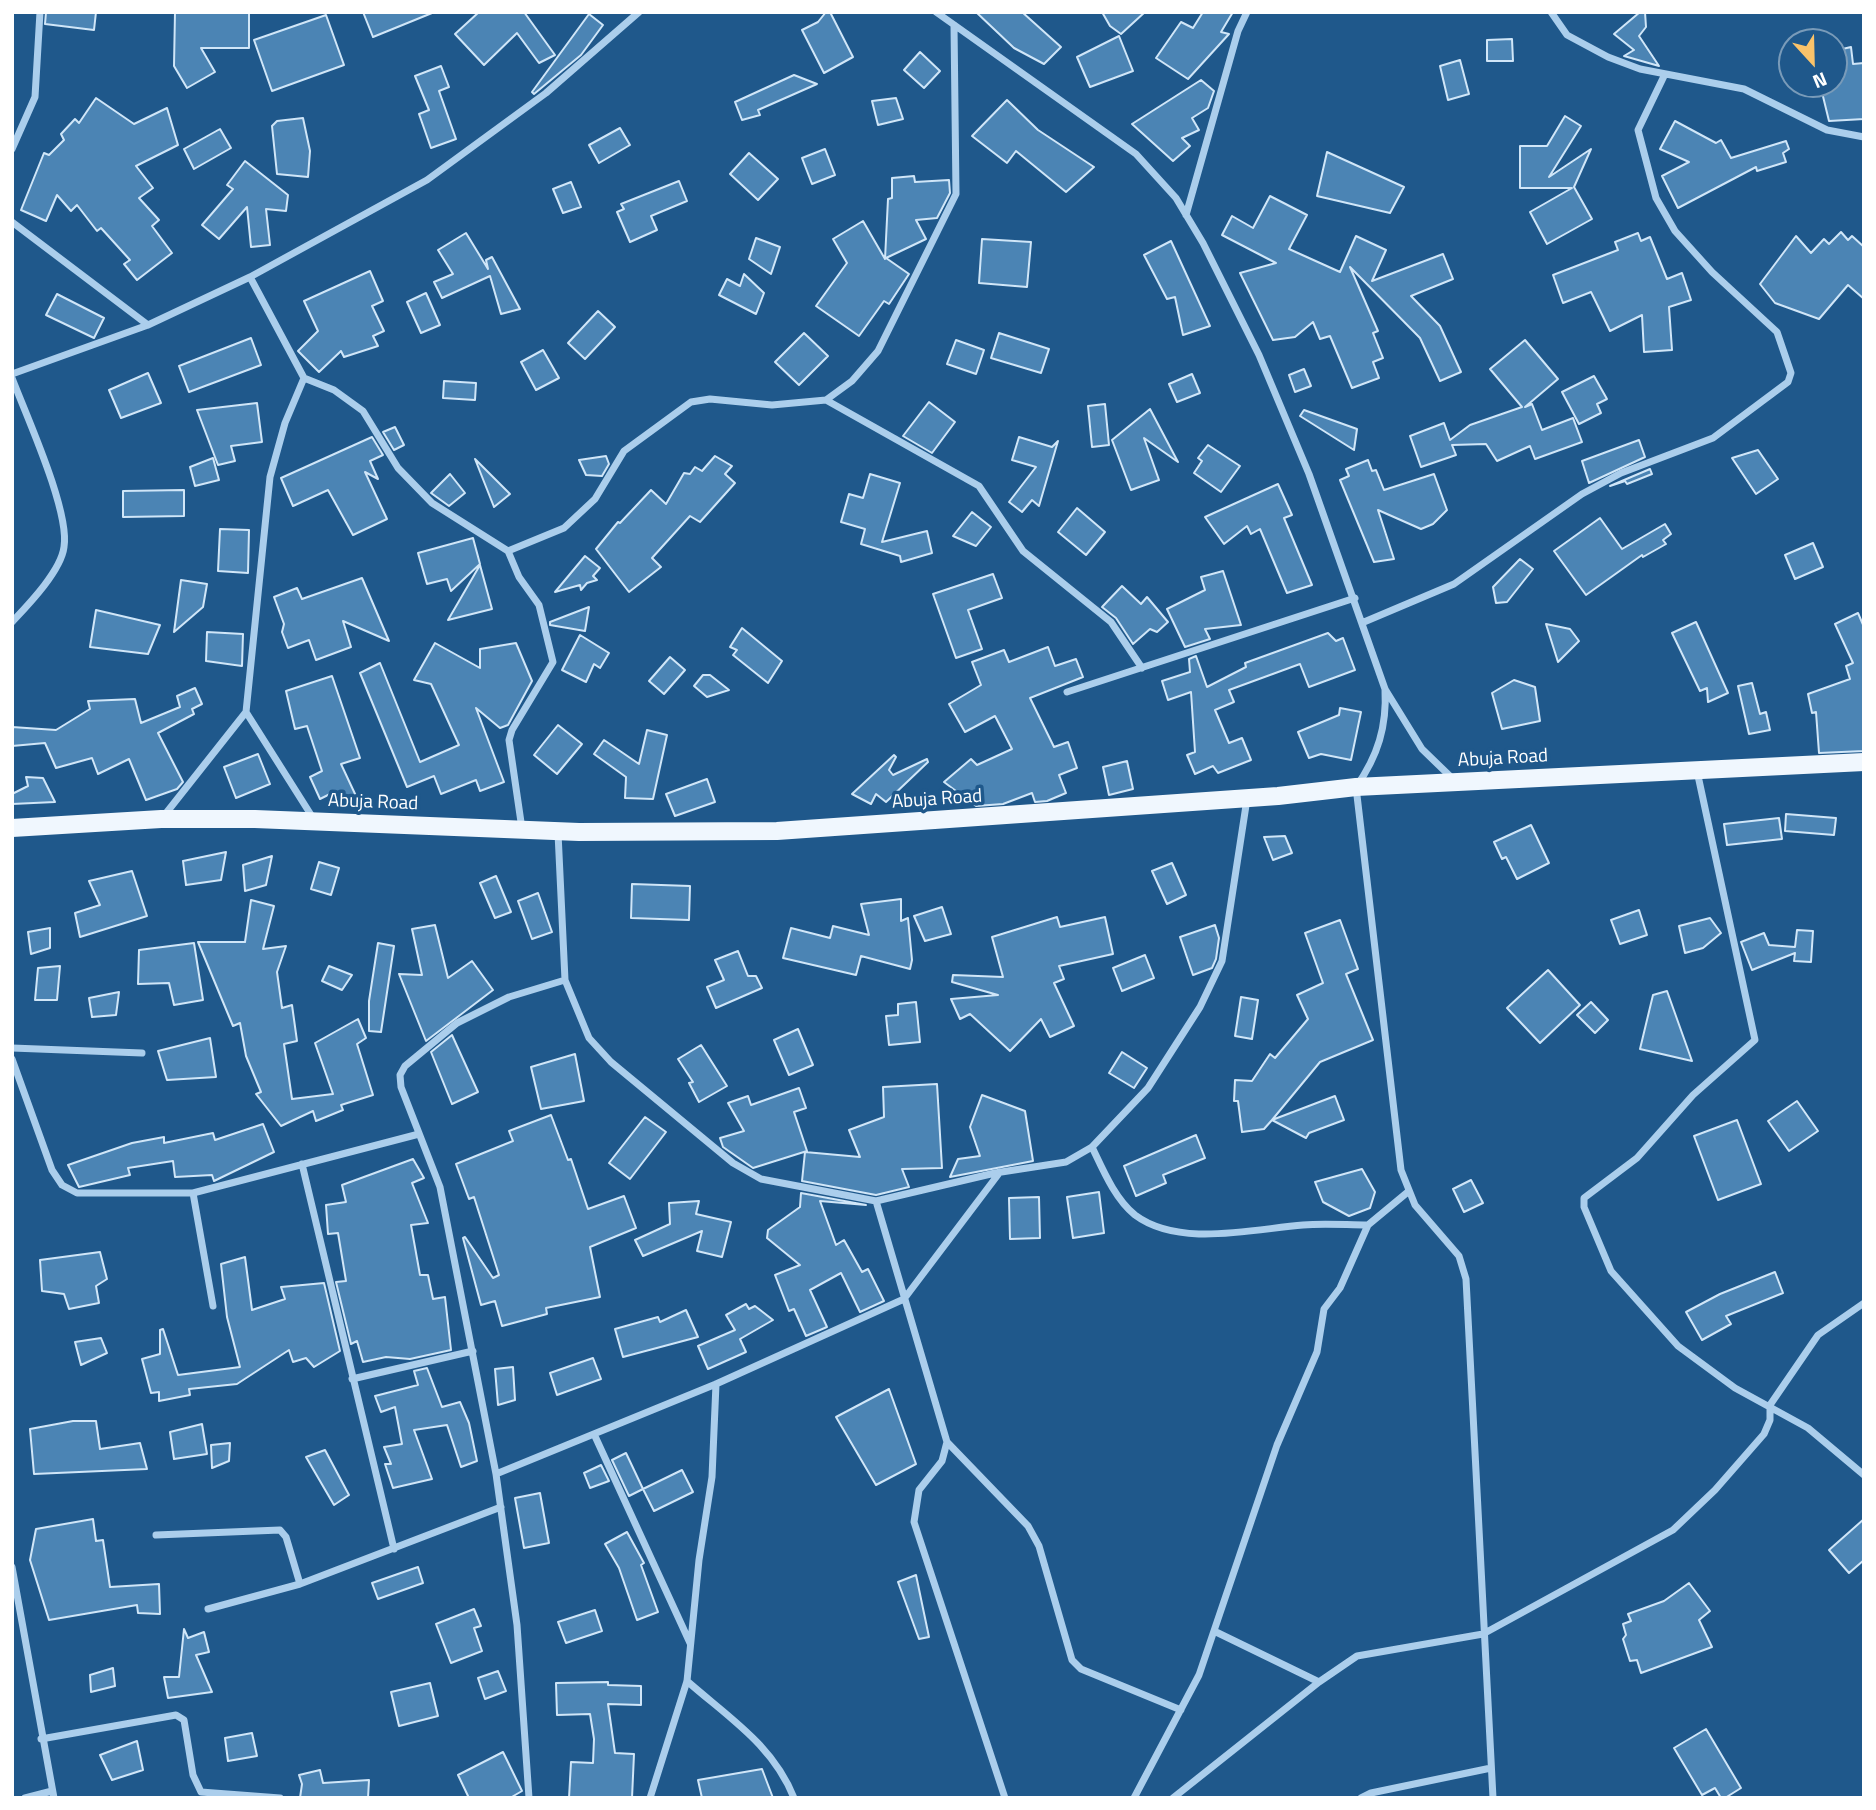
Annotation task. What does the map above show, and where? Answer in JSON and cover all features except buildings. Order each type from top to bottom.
[{"type":"main road","name":"Abuja Road","points":[[12,828],[161,820],[315,822],[558,831],[777,831],[1248,798],[1356,787],[1864,762]]},
{"type":"street","points":[[12,149],[34,97],[40,12]]},
{"type":"street","points":[[12,622],[34,597],[65,546],[57,502],[12,376],[148,325],[250,277],[427,180],[546,93],[639,12]]},
{"type":"street","points":[[936,12],[1136,154],[1176,198],[1259,355],[1309,474],[1364,622],[1385,689],[1422,749],[1456,782]]},
{"type":"street","points":[[1186,215],[1238,31],[1247,12]]},
{"type":"street","points":[[1552,12],[1567,35],[1640,69],[1744,89],[1827,130],[1864,137]]},
{"type":"street","points":[[508,551],[564,528],[595,499],[624,451],[691,402],[710,399],[772,405],[826,400],[852,381],[878,351],[956,194],[954,25]]},
{"type":"street","points":[[1364,622],[1454,584],[1581,494],[1621,473],[1713,438],[1788,382],[1791,373],[1777,332],[1712,272],[1675,231],[1657,198],[1638,130],[1665,74]]},
{"type":"street","points":[[12,222],[148,325]]},
{"type":"street","points":[[250,277],[304,378],[334,390],[363,411],[398,468],[432,503],[508,551],[519,577],[539,605],[553,662],[512,730],[509,740],[522,830]]},
{"type":"street","points":[[161,820],[202,764],[246,712],[271,477],[285,422],[304,378]]},
{"type":"street","points":[[826,400],[979,486],[1023,551],[1111,622],[1142,668]]},
{"type":"street","points":[[1068,692],[1355,598]]},
{"type":"street","points":[[1385,689],[1386,714],[1381,741],[1370,768],[1356,787],[1401,1170],[1415,1205],[1459,1256],[1466,1279],[1493,1798]]},
{"type":"street","points":[[246,712],[282,765],[315,822]]},
{"type":"street","points":[[1696,770],[1723,901],[1756,1029],[1755,1040],[1693,1095],[1637,1158],[1592,1189],[1584,1198],[1584,1207],[1611,1270],[1678,1346],[1735,1388],[1808,1428],[1864,1475]]},
{"type":"street","points":[[558,831],[565,980],[589,1038],[611,1062],[733,1163],[761,1179],[876,1201],[1000,1172],[1066,1162],[1092,1147],[1148,1088],[1200,1007],[1222,961],[1248,798]]},
{"type":"street","points":[[529,1798],[517,1625],[496,1474],[440,1186],[401,1087],[400,1075],[405,1066],[457,1023],[509,997],[565,980]]},
{"type":"street","points":[[12,1048],[142,1053]]},
{"type":"street","points":[[12,1059],[52,1170],[62,1185],[77,1194],[193,1193],[419,1134]]},
{"type":"street","points":[[1092,1147],[1110,1184],[1135,1214],[1163,1230],[1218,1235],[1306,1224],[1368,1225]]},
{"type":"street","points":[[302,1164],[394,1549]]},
{"type":"street","points":[[496,1474],[716,1384],[904,1299],[1000,1172]]},
{"type":"street","points":[[1134,1798],[1199,1675],[1277,1445],[1317,1352],[1324,1309],[1340,1288],[1368,1225],[1409,1191]]},
{"type":"street","points":[[193,1193],[213,1306]]},
{"type":"street","points":[[876,1201],[947,1442],[1028,1526],[1039,1546],[1072,1660],[1081,1669],[1181,1710]]},
{"type":"street","points":[[1173,1798],[1318,1682],[1357,1657],[1483,1634],[1673,1530],[1715,1490],[1764,1434],[1770,1420],[1770,1405],[1818,1335],[1864,1303]]},
{"type":"street","points":[[352,1379],[473,1351]]},
{"type":"street","points":[[650,1798],[687,1681],[699,1560],[712,1477],[716,1384]]},
{"type":"street","points":[[594,1433],[691,1644]]},
{"type":"street","points":[[947,1442],[942,1461],[919,1490],[914,1522],[1004,1798]]},
{"type":"street","points":[[208,1609],[300,1584],[500,1507]]},
{"type":"street","points":[[156,1535],[280,1530],[286,1536],[300,1584]]},
{"type":"street","points":[[12,1567],[53,1795],[24,1798]]},
{"type":"street","points":[[1214,1631],[1318,1682]]},
{"type":"street","points":[[687,1681],[769,1752],[784,1772],[794,1798]]},
{"type":"street","points":[[41,1739],[176,1714],[184,1720],[193,1775],[201,1792],[280,1798]]},
{"type":"street","points":[[1361,1798],[1371,1793],[1491,1768]]}]
